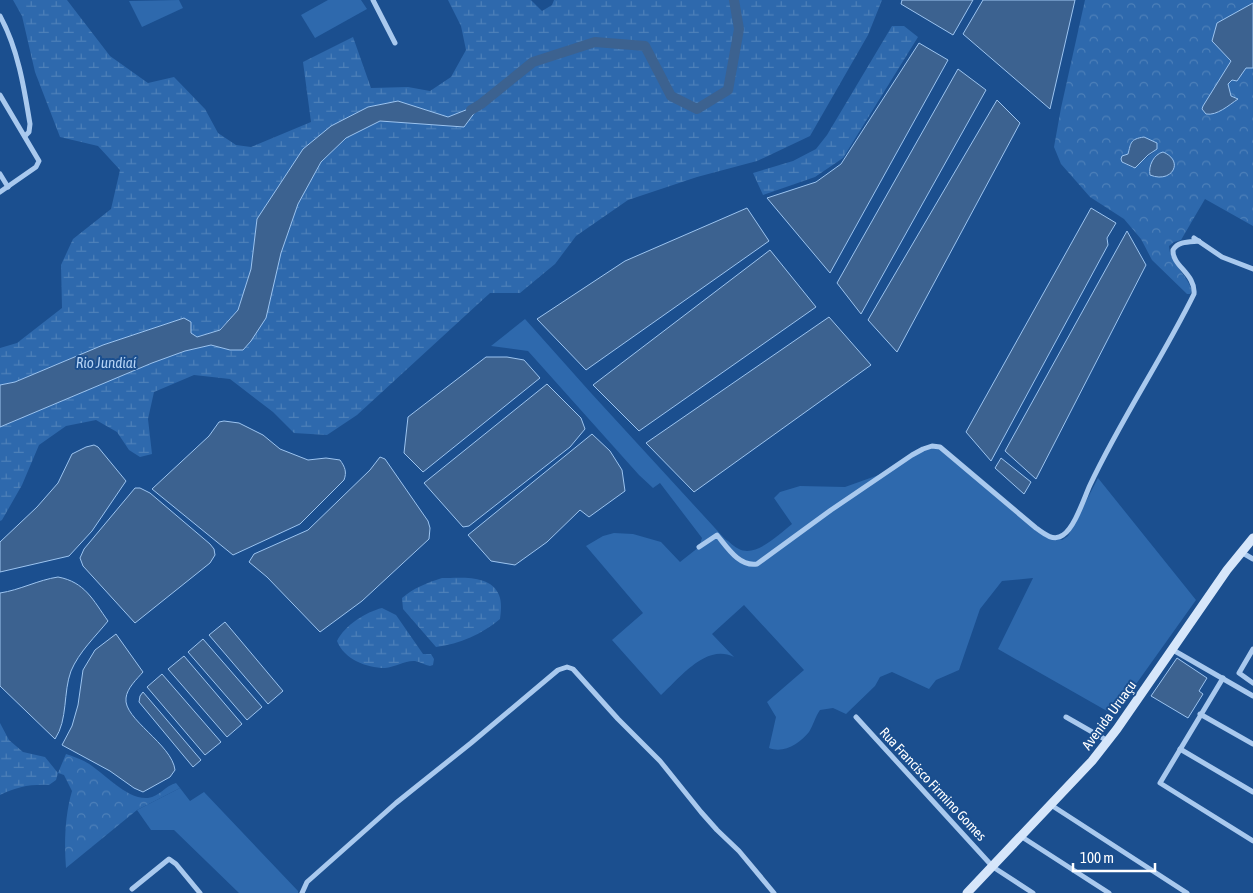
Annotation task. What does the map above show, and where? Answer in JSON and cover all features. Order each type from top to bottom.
[{"type":"street","points":[[373,0],[396,43]]},
{"type":"street","points":[[0,16],[11,38],[23,88],[30,129],[25,136]]},
{"type":"street","points":[[0,95],[38,157],[38,164],[0,192]]},
{"type":"street","points":[[0,174],[8,186]]},
{"type":"street","points":[[700,547],[717,535],[738,559],[750,565],[757,564],[831,510],[904,461],[923,449],[932,446],[940,448],[1047,536],[1061,537],[1066,533],[1074,520],[1092,481],[1194,294],[1192,281],[1174,258],[1173,250],[1175,246],[1196,239],[1222,257],[1253,269]]},
{"type":"street","name":"Avenida Uruaçu","points":[[967,893],[1076,779],[1108,741],[1240,552],[1253,538]]},
{"type":"street","points":[[1240,552],[1253,559]]},
{"type":"street","points":[[1253,649],[1239,673],[1253,683]]},
{"type":"street","points":[[1173,650],[1253,696]]},
{"type":"street","points":[[302,892],[307,882],[396,803],[558,670],[567,667],[573,669],[618,719],[660,761],[701,812],[739,851],[774,893]]},
{"type":"street","points":[[1223,678],[1160,783],[1253,841]]},
{"type":"street","points":[[1200,714],[1253,744]]},
{"type":"street","name":"Rua Francisco Firmino Gomes","points":[[856,717],[993,867],[1034,893]]},
{"type":"street","points":[[1066,717],[1108,741]]},
{"type":"street","points":[[1180,748],[1253,792]]},
{"type":"street","points":[[1051,805],[1187,893]]},
{"type":"street","points":[[1022,837],[1109,893]]},
{"type":"street","points":[[132,889],[169,859],[176,864],[200,893]]},
{"type":"green space","points":[[13,0],[67,0],[110,56],[148,83],[174,77],[205,109],[218,133],[236,145],[251,147],[311,122],[303,62],[353,37],[371,88],[408,87],[430,91],[451,77],[466,50],[461,26],[448,0],[531,0],[542,11],[552,5],[554,0],[882,0],[868,35],[810,136],[757,161],[697,177],[628,200],[576,236],[555,264],[520,293],[490,293],[357,415],[327,435],[294,433],[273,412],[230,379],[194,375],[154,392],[148,419],[152,454],[140,457],[129,450],[117,432],[96,420],[66,426],[39,445],[22,485],[0,521],[0,427],[185,351],[211,345],[230,350],[281,253],[298,204],[321,162],[346,138],[380,121],[464,127],[480,104],[448,117],[398,101],[368,107],[331,126],[303,149],[257,219],[251,269],[238,310],[219,330],[197,337],[190,333],[184,318],[103,345],[15,382],[0,385],[0,348],[17,343],[62,308],[61,265],[73,239],[111,209],[120,170],[98,146],[60,137],[35,72],[22,16]]},
{"type":"green space","points":[[179,0],[183,8],[142,27],[129,1]]},
{"type":"green space","points":[[328,0],[361,0],[367,9],[315,38],[301,15]]},
{"type":"green space","points":[[1085,0],[1253,0],[1253,226],[1205,199],[1181,240],[1169,246],[1172,259],[1190,285],[1192,291],[1190,294],[1187,294],[1152,260],[1141,239],[1124,219],[1090,197],[1061,164],[1054,147]],"holes":[[[1129,152],[1154,152],[1133,168],[1122,162]],[[1154,158],[1170,175],[1155,177],[1150,175],[1149,171]]]},
{"type":"green space","points":[[892,26],[904,26],[918,37],[843,158],[815,177],[763,195],[753,173],[793,161],[816,149],[827,135]]},
{"type":"green space","points":[[525,319],[725,539],[739,549],[746,551],[760,548],[792,524],[774,498],[780,492],[800,486],[845,487],[887,472],[923,449],[940,447],[1036,529],[1062,540],[1068,536],[1098,478],[1196,600],[1114,715],[998,649],[1033,578],[1002,581],[980,609],[959,670],[936,680],[929,689],[892,672],[880,677],[875,686],[846,714],[833,708],[820,710],[809,732],[801,740],[780,750],[769,748],[776,717],[767,702],[804,670],[744,605],[712,634],[734,657],[724,654],[704,658],[694,664],[661,695],[612,640],[643,613],[586,546],[603,536],[614,533],[633,534],[661,542],[680,562],[699,547],[702,538],[660,483],[653,488],[639,475],[528,351],[491,346]]},
{"type":"green space","points":[[442,578],[466,578],[489,583],[495,588],[500,598],[500,619],[470,638],[436,647],[403,609],[402,598],[420,586]]},
{"type":"green space","points":[[382,608],[396,615],[423,654],[431,654],[434,659],[433,665],[430,666],[412,661],[378,668],[356,661],[345,653],[337,641],[345,630],[356,620]]},
{"type":"green space","points":[[0,723],[9,740],[23,752],[45,757],[58,773],[56,780],[49,785],[24,787],[0,795]]},
{"type":"green space","points":[[66,754],[84,761],[123,790],[140,797],[152,797],[176,783],[180,788],[137,810],[66,868],[66,829],[72,791],[64,775],[58,773]]},
{"type":"green space","points":[[180,788],[190,801],[204,792],[298,893],[239,893],[174,830],[151,830],[137,810]]},
{"type":"water","points":[[902,0],[973,0],[953,35],[901,4]]},
{"type":"water","points":[[983,0],[1075,0],[1050,109],[963,34]]},
{"type":"water","points":[[1253,3],[1253,68],[1246,68],[1237,81],[1232,80],[1228,84],[1231,96],[1238,99],[1219,112],[1206,114],[1202,109],[1203,106],[1231,61],[1212,41],[1217,23]]},
{"type":"water","points":[[919,43],[948,60],[830,273],[767,198],[816,182],[841,164]]},
{"type":"water","points":[[958,69],[986,90],[861,314],[837,283]]},
{"type":"water","points":[[997,100],[1020,123],[897,352],[868,320]]},
{"type":"water","name":"Rio Jundiaí","points":[[398,101],[448,117],[481,104],[464,127],[380,121],[346,138],[321,162],[298,204],[281,253],[266,318],[243,350],[230,350],[211,345],[185,351],[0,427],[0,385],[15,382],[103,345],[184,318],[191,322],[191,333],[197,337],[220,330],[238,310],[251,269],[257,219],[303,149],[331,126],[368,107]]},
{"type":"water","points":[[1144,137],[1157,143],[1157,149],[1135,168],[1122,162],[1122,156],[1128,154],[1132,142]]},
{"type":"water","points":[[1163,152],[1170,156],[1173,161],[1173,170],[1170,174],[1164,176],[1150,175],[1152,161]]},
{"type":"water","points":[[747,208],[769,241],[586,370],[537,319],[625,261]]},
{"type":"water","points":[[1091,208],[1116,223],[1107,238],[1108,245],[991,461],[966,432]]},
{"type":"water","points":[[1127,231],[1146,265],[1036,479],[1005,451]]},
{"type":"water","points":[[770,250],[816,307],[639,431],[593,385]]},
{"type":"water","points":[[829,317],[871,365],[694,492],[646,443]]},
{"type":"water","points":[[486,357],[507,357],[524,360],[540,378],[423,472],[404,453],[408,417]]},
{"type":"water","points":[[547,384],[581,418],[585,429],[570,447],[469,526],[463,527],[424,483]]},
{"type":"water","points":[[219,422],[239,423],[263,435],[280,449],[308,460],[326,458],[340,460],[345,472],[344,480],[300,524],[233,555],[152,489],[209,436]]},
{"type":"water","points":[[592,434],[610,451],[622,470],[625,491],[589,517],[580,510],[547,542],[515,565],[491,561],[468,535]]},
{"type":"water","points":[[94,445],[98,447],[126,481],[92,531],[69,556],[0,572],[0,542],[37,507],[58,483],[72,454]]},
{"type":"water","points":[[380,457],[385,459],[428,521],[430,528],[429,539],[362,601],[320,632],[267,577],[249,562],[254,554],[308,530],[370,470]]},
{"type":"water","points":[[1001,458],[1031,482],[1024,494],[995,468]]},
{"type":"water","points":[[135,488],[140,488],[150,493],[210,544],[214,549],[215,555],[210,563],[135,623],[83,566],[80,558],[84,549]]},
{"type":"water","points":[[58,577],[75,583],[88,593],[108,621],[74,664],[67,688],[62,723],[55,739],[0,686],[0,593]]},
{"type":"water","points":[[225,622],[283,691],[268,704],[209,635]]},
{"type":"water","points":[[116,634],[143,672],[128,691],[126,698],[127,706],[139,723],[166,751],[172,760],[175,770],[170,777],[143,792],[110,771],[62,745],[72,726],[78,705],[83,670],[95,650]]},
{"type":"water","points":[[203,639],[262,707],[247,720],[188,652]]},
{"type":"water","points":[[184,656],[242,724],[227,737],[168,669]]},
{"type":"water","points":[[1177,658],[1207,678],[1199,691],[1203,694],[1188,718],[1151,696]]},
{"type":"water","points":[[162,674],[221,742],[205,755],[147,687]]},
{"type":"water","points":[[143,692],[201,760],[193,767],[139,702]]},
{"type":"waterway","name":"Rio Jundiaí","points":[[471,110],[533,62],[595,42],[645,46],[671,96],[697,109],[728,90],[739,29],[734,0]]}]
